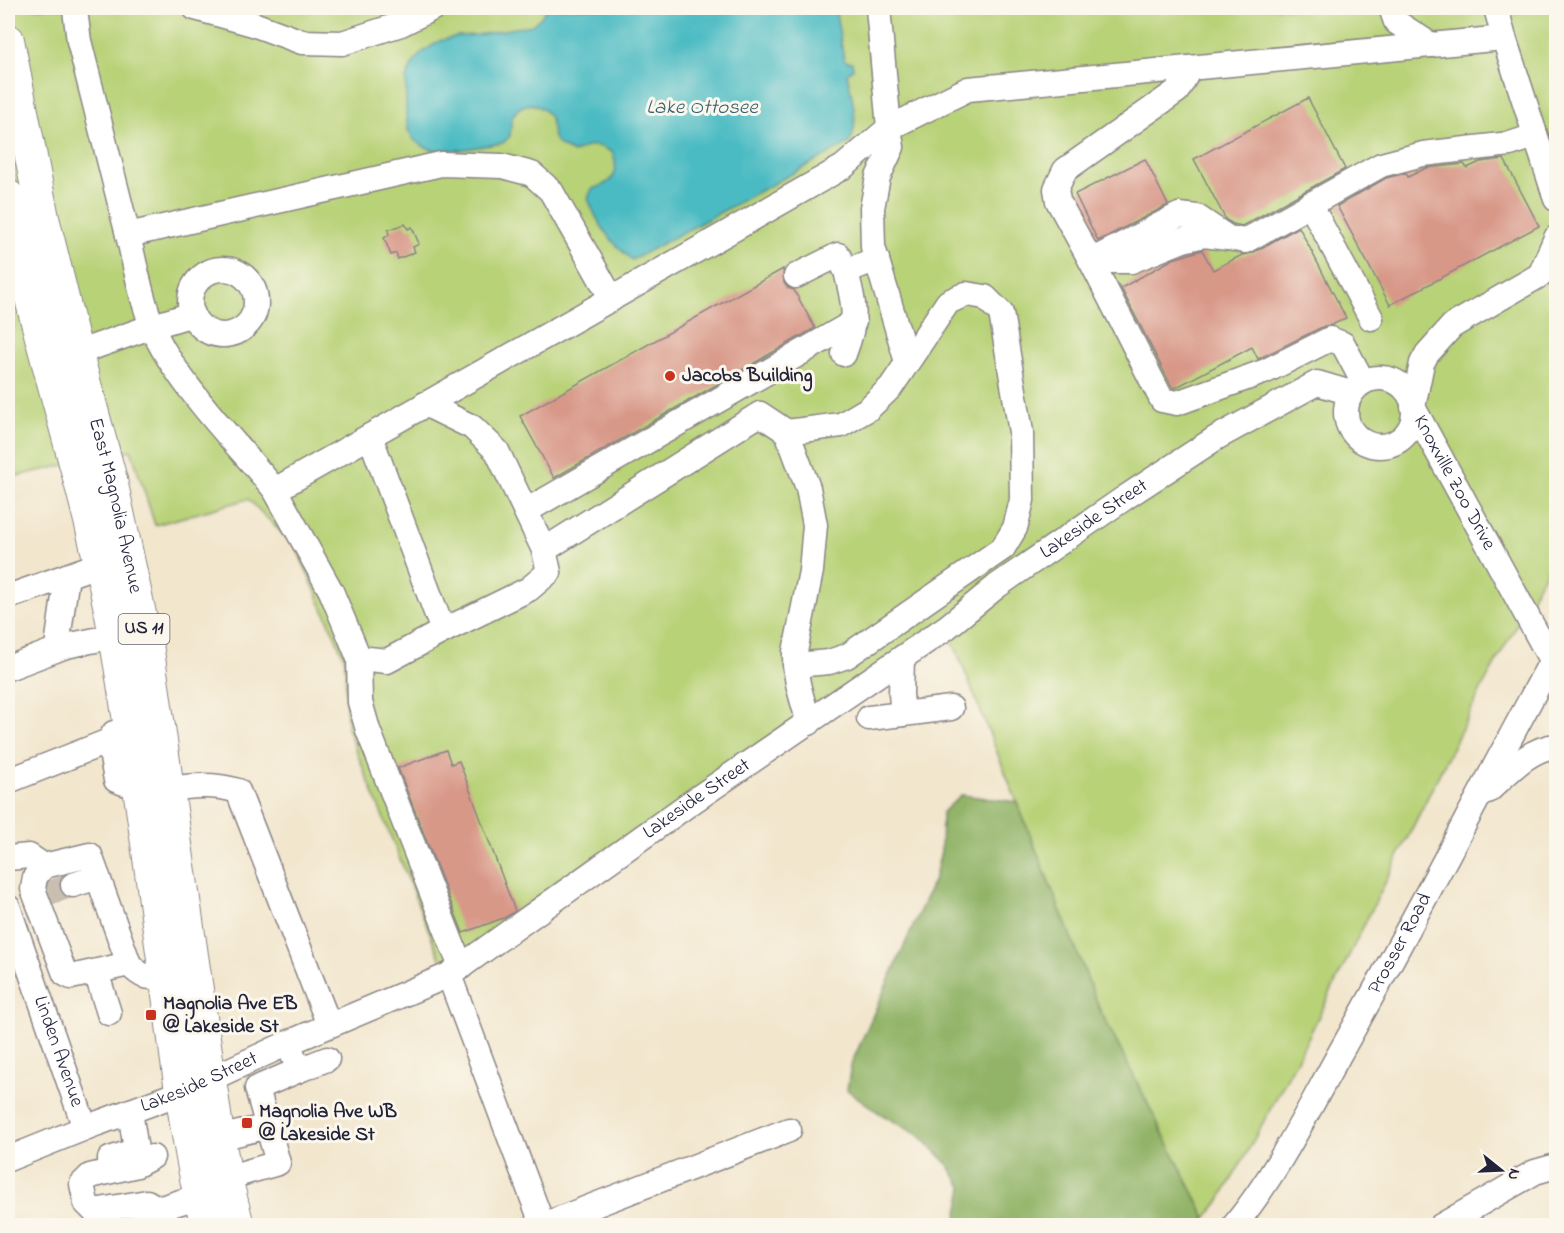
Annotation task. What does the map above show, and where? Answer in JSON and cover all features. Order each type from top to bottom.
[{"type":"main road","name":"East Magnolia Avenue","points":[[8,40],[43,218],[111,480],[120,735],[148,788],[210,1079],[199,1216]]},
{"type":"main road","name":"East Magnolia Avenue","points":[[8,196],[32,301],[83,488],[115,561],[148,651],[148,788],[165,977],[182,1092],[205,1145],[226,1178],[238,1226]]},
{"type":"street","points":[[77,8],[75,10],[79,41],[145,303],[153,326],[162,348],[193,393],[275,490],[331,591],[359,658],[360,702],[369,730],[542,1225],[789,1130]]},
{"type":"street","points":[[195,8],[253,24],[302,42],[342,43],[401,24],[433,8]]},
{"type":"street","points":[[878,8],[892,147],[878,177],[872,208],[873,247],[907,362]]},
{"type":"street","points":[[1390,8],[1396,22],[1431,45]]},
{"type":"street","points":[[1496,8],[1557,199]]},
{"type":"street","points":[[275,490],[843,167],[889,128],[968,89],[1504,38]]},
{"type":"street","points":[[1190,68],[1177,91],[1065,170],[1056,189],[1058,201],[1162,400],[1177,403],[1266,371],[1330,339],[1343,344],[1357,388]]},
{"type":"street","points":[[1091,261],[1179,216],[1197,217],[1228,238],[1245,242],[1381,165],[1423,153],[1510,144],[1535,136]]},
{"type":"street","points":[[128,235],[441,164],[502,166],[532,174],[551,191],[612,299]]},
{"type":"street","points":[[1310,204],[1371,318]]},
{"type":"street","name":"Knoxville Zoo Drive","points":[[1555,661],[1413,407],[1422,363],[1427,354],[1452,326],[1540,275],[1557,238]]},
{"type":"street","points":[[796,276],[838,255],[846,271],[854,304],[854,329],[844,354]]},
{"type":"street","points":[[846,271],[877,259]]},
{"type":"street","points":[[787,432],[841,425],[868,409],[891,387],[948,302],[966,294],[985,297],[1001,313],[1021,432],[1022,500],[1016,528],[1003,548],[847,656],[829,662],[795,665]]},
{"type":"street","points":[[77,353],[193,314]]},
{"type":"street","points":[[526,511],[854,322]]},
{"type":"street","points":[[1378,378],[1399,383],[1407,391],[1413,407],[1413,422],[1407,433],[1398,441],[1376,446],[1365,443],[1355,436],[1349,427],[1346,415],[1347,404],[1357,388],[1378,378]]},
{"type":"street","name":"Lakeside Street","points":[[8,1159],[182,1092],[288,1043],[455,971],[686,806],[947,627],[1006,580],[1215,438],[1317,383],[1357,388]]},
{"type":"street","points":[[359,658],[387,661],[530,589],[549,572],[544,550],[497,452],[472,426],[425,404]]},
{"type":"street","points":[[544,550],[760,414],[787,432],[807,488],[815,525],[812,571],[795,652],[795,674],[809,723]]},
{"type":"street","points":[[370,436],[443,631]]},
{"type":"street","points":[[8,597],[115,561]]},
{"type":"street","points":[[66,646],[58,639],[67,576]]},
{"type":"street","points":[[8,668],[66,646],[115,636]]},
{"type":"street","points":[[902,658],[902,704]]},
{"type":"street","name":"Prosser Road","points":[[1234,1226],[1282,1157],[1357,1024],[1475,802],[1555,661]]},
{"type":"street","points":[[876,676],[902,704]]},
{"type":"street","points":[[869,718],[902,704],[951,708]]},
{"type":"street","points":[[8,781],[120,735]]},
{"type":"street","points":[[1475,802],[1518,764],[1537,752],[1557,746]]},
{"type":"street","points":[[148,788],[218,786],[238,791],[329,1025]]},
{"type":"street","points":[[8,858],[15,855],[29,856],[44,866]]},
{"type":"street","points":[[127,958],[96,972],[71,977],[65,974],[42,895],[33,889],[35,876],[44,866],[90,855],[127,958],[137,973],[146,978],[165,977]]},
{"type":"street","points":[[73,885],[101,885]]},
{"type":"street","points":[[101,885],[106,927],[114,948],[127,958]]},
{"type":"street","name":"Linden Avenue","points":[[8,907],[85,1128]]},
{"type":"street","points":[[96,972],[109,1013]]},
{"type":"street","points":[[288,1043],[299,1070]]},
{"type":"street","points":[[226,1178],[278,1163],[257,1088],[327,1059]]},
{"type":"street","points":[[129,1111],[144,1154]]},
{"type":"street","points":[[86,1226],[70,1190],[72,1176],[82,1168],[144,1154],[205,1145],[265,1115]]},
{"type":"street","points":[[144,1154],[137,1165],[90,1176],[82,1184],[86,1203],[94,1211],[147,1202],[159,1209],[199,1216]]},
{"type":"street","points":[[1441,1226],[1535,1172],[1557,1166]]},
{"type":"street","points":[[103,1226],[159,1209]]},
{"type":"green space","points":[[8,8],[1556,8],[1556,559],[1549,566],[1483,686],[1300,1054],[1244,1158],[1218,1203],[1206,1218],[1100,1010],[947,627],[461,967],[442,963],[347,728],[345,659],[296,547],[248,499],[155,525],[131,450],[8,478]]},
{"type":"green space","points":[[961,795],[1017,802],[1100,1010],[1206,1218],[1198,1225],[952,1225],[957,1219],[963,1188],[947,1163],[920,1136],[881,1114],[847,1090],[851,1065],[935,877],[941,851],[942,813]]},
{"type":"water","name":"Lake Ottosee","points":[[547,8],[835,8],[844,59],[852,62],[853,69],[847,73],[855,118],[853,135],[849,143],[632,260],[606,232],[596,217],[588,198],[592,189],[605,184],[613,177],[616,167],[613,153],[598,146],[589,146],[573,153],[562,147],[554,138],[548,115],[537,106],[528,105],[517,110],[512,120],[510,136],[503,143],[460,150],[433,150],[414,140],[408,130],[406,79],[420,54],[439,41],[458,36],[477,35],[532,25]]},
{"type":"building","points":[[1308,98],[1345,169],[1242,226],[1226,220],[1194,159]]},
{"type":"building","points":[[1145,159],[1168,205],[1098,241],[1075,194]]},
{"type":"building","points":[[1504,159],[1539,226],[1390,305],[1337,206],[1386,178],[1406,173],[1408,177],[1426,168],[1464,164],[1467,168],[1480,162]]},
{"type":"building","points":[[405,224],[408,229],[412,227],[419,244],[413,247],[415,252],[398,259],[396,253],[391,255],[384,238],[389,235],[388,230]]},
{"type":"building","points":[[1299,227],[1346,318],[1324,326],[1258,359],[1252,347],[1175,388],[1172,387],[1121,288],[1173,259],[1202,250],[1213,270],[1242,255],[1252,253]]},
{"type":"building","name":"Jacobs Building","points":[[783,269],[784,283],[788,288],[794,290],[815,328],[554,478],[520,416]]},
{"type":"building","points":[[446,750],[451,764],[459,761],[515,911],[506,917],[463,933],[398,768]]},
{"type":"tunnel","points":[[49,893],[73,885]]},
{"type":"place","name":"Jacobs Building","points":[[670,376]]},
{"type":"place","name":"Magnolia Ave EB @ Lakeside St","points":[[151,1015]]},
{"type":"place","name":"Magnolia Ave WB @ Lakeside St","points":[[247,1123]]}]
